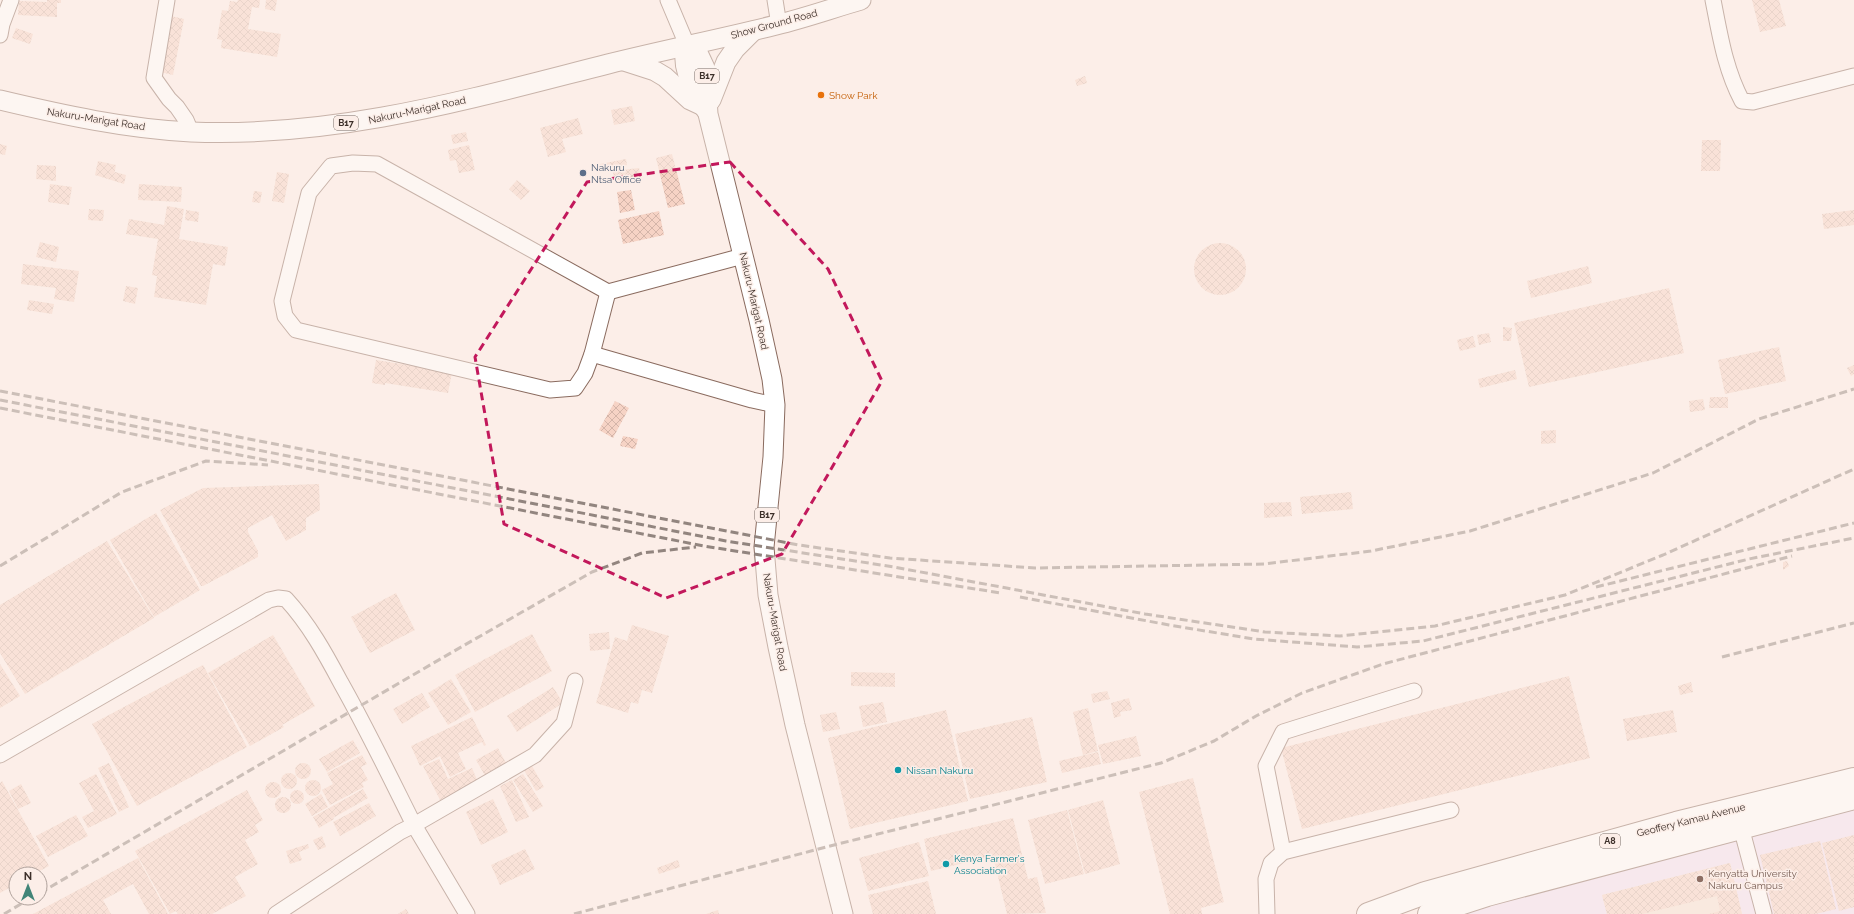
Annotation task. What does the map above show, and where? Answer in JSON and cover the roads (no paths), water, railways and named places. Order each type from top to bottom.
[{"type":"highway","name":"Geoffery Kamau Avenue","points":[[1368,914],[1425,893],[1588,847],[1854,779]]},
{"type":"highway","name":"Geoffery Kamau Avenue","points":[[1428,914],[1487,895],[1854,798]]},
{"type":"main road","name":"Show Ground Road","points":[[687,45],[779,25],[861,0]]},
{"type":"main road","points":[[623,60],[655,71],[665,77],[690,100],[707,110],[726,62],[753,31]]},
{"type":"main road","name":"Nakuru-Marigat Road","points":[[0,100],[107,122],[191,132],[282,130],[364,122],[434,108],[687,45],[698,53],[705,68],[707,110],[772,379],[775,405],[773,456],[765,539],[768,595],[794,718],[843,914]]},
{"type":"street","points":[[0,35],[2,24],[11,0]]},
{"type":"street","points":[[167,0],[154,78],[186,120],[191,132]]},
{"type":"street","points":[[668,0],[687,45]]},
{"type":"street","points":[[775,0],[779,25]]},
{"type":"street","points":[[1713,0],[1723,49],[1733,84],[1742,101],[1753,102],[1854,76]]},
{"type":"street","points":[[608,292],[592,354],[585,373],[575,388],[550,390],[296,330],[285,316],[282,301],[309,192],[331,166],[353,163],[377,164],[608,292],[743,256]]},
{"type":"street","points":[[592,354],[752,400],[775,405]]},
{"type":"street","points":[[0,755],[269,600],[278,598],[286,599],[300,615],[325,654],[356,709],[414,825],[467,914]]},
{"type":"street","points":[[276,914],[400,832],[535,755],[564,723],[575,681]]},
{"type":"street","points":[[1283,852],[1266,766],[1283,732],[1414,691]]},
{"type":"street","points":[[1267,914],[1266,879],[1271,863],[1283,852],[1451,810]]},
{"type":"street","points":[[1741,827],[1764,914]]},
{"type":"railway","points":[[0,391],[799,545],[890,558],[1035,568],[1264,564],[1371,551],[1470,531],[1653,473],[1759,419],[1854,389]]},
{"type":"railway","points":[[0,400],[726,541],[894,567],[1145,614],[1265,632],[1340,636],[1435,626],[1565,595],[1663,555],[1854,469]]},
{"type":"railway","points":[[0,408],[704,546],[1001,593]]},
{"type":"railway","points":[[0,566],[122,492],[206,461],[268,465]]},
{"type":"railway","points":[[1596,587],[1854,523]]},
{"type":"railway","points":[[1020,597],[1169,625],[1254,639],[1357,647],[1423,641],[1749,559],[1854,538]]},
{"type":"railway","points":[[48,888],[592,572],[642,553],[696,547]]},
{"type":"railway","points":[[574,914],[826,847],[1161,763],[1214,741],[1256,716],[1302,693],[1383,664],[1792,556]]},
{"type":"railway","points":[[1722,657],[1854,623]]},
{"type":"railway","points":[[4,914],[18,906]]},
{"type":"place","name":"Show Park","points":[[821,95]]},
{"type":"place","name":"Nakuru Ntsa Office","points":[[583,173]]},
{"type":"place","name":"Nissan Nakuru","points":[[898,770]]},
{"type":"place","name":"Kenya Farmer's Association","points":[[946,864]]},
{"type":"place","name":"Kenyatta University Nakuru Campus","points":[[1700,879]]}]
